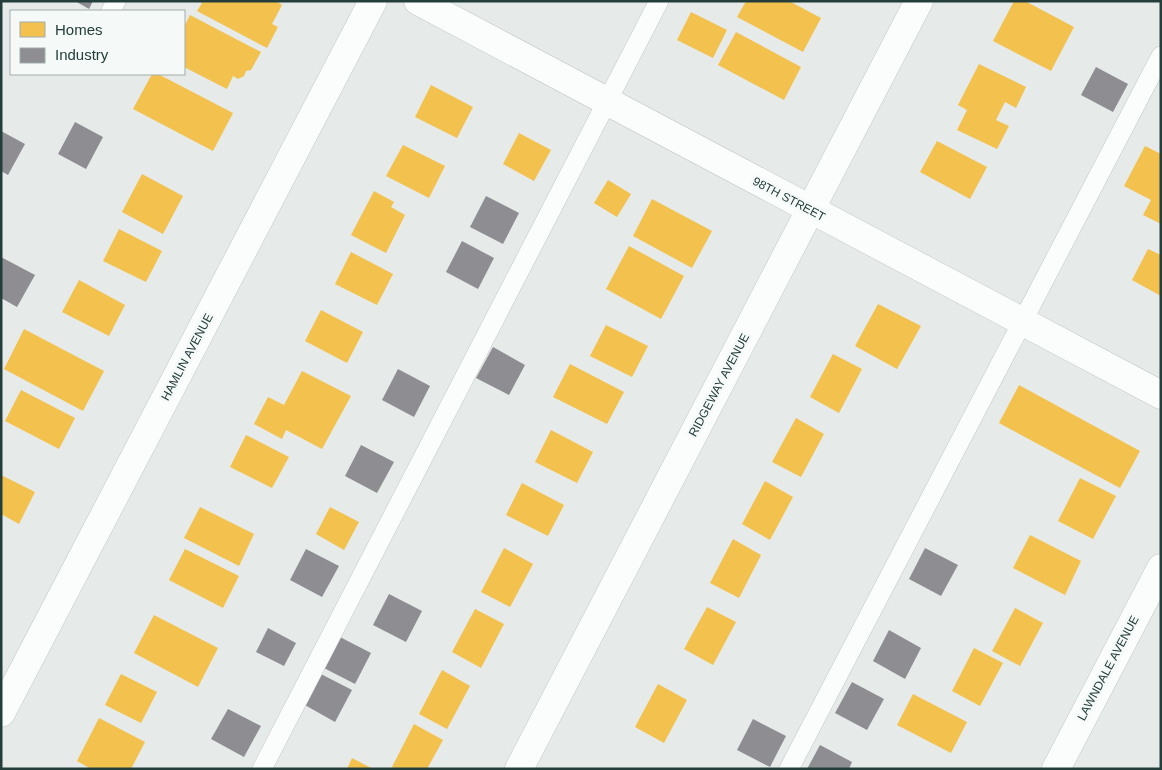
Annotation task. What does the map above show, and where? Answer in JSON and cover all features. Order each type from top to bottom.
[{"type":"street","name":"HAMLIN AVENUE","points":[[1,713],[373,1]]},
{"type":"street","name":"98TH STREET","points":[[418,1],[1161,395]]},
{"type":"street","name":"RIDGEWAY AVENUE","points":[[519,769],[919,1]]},
{"type":"street","name":"LAWNDALE AVENUE","points":[[1056,769],[1161,568]]},
{"type":"lane","points":[[262,769],[659,1]]},
{"type":"lane","points":[[788,769],[1161,56]]},
{"type":"building: Homes","points":[[199,1],[276,1],[282,5],[272,24],[278,27],[267,48],[197,11],[202,3]]},
{"type":"building: Homes","points":[[746,1],[789,1],[821,18],[803,52],[737,17]]},
{"type":"building: Homes","points":[[1014,1],[1025,1],[1074,27],[1051,71],[993,41]]},
{"type":"building: Homes","points":[[691,12],[727,30],[713,58],[677,40]]},
{"type":"building: Homes","points":[[190,15],[261,52],[251,70],[246,71],[244,76],[238,79],[233,76],[227,89],[185,68],[185,25]]},
{"type":"building: Homes","points":[[736,32],[801,67],[784,100],[718,65]]},
{"type":"building: Homes","points":[[979,64],[1026,87],[1016,108],[1005,102],[996,120],[1009,126],[997,149],[957,130],[967,110],[958,105]]},
{"type":"building: Homes","points":[[151,75],[160,75],[233,113],[213,151],[133,109]]},
{"type":"building: Homes","points":[[431,85],[473,107],[457,138],[415,117]]},
{"type":"building: Homes","points":[[519,133],[551,150],[534,181],[503,164]]},
{"type":"building: Homes","points":[[937,141],[987,167],[970,199],[920,172]]},
{"type":"building: Homes","points":[[403,145],[445,166],[429,198],[386,176]]},
{"type":"building: Homes","points":[[1145,146],[1161,154],[1161,224],[1143,215],[1151,200],[1124,186]]},
{"type":"building: Homes","points":[[142,174],[183,196],[163,234],[122,212]]},
{"type":"building: Homes","points":[[608,180],[631,194],[617,217],[594,203]]},
{"type":"building: Homes","points":[[374,191],[394,202],[391,207],[405,215],[386,253],[351,235]]},
{"type":"building: Homes","points":[[652,199],[712,231],[692,268],[633,236]]},
{"type":"building: Homes","points":[[119,229],[162,251],[146,282],[103,261]]},
{"type":"building: Homes","points":[[629,246],[684,276],[661,319],[606,289]]},
{"type":"building: Homes","points":[[1148,249],[1161,255],[1161,296],[1132,280]]},
{"type":"building: Homes","points":[[351,252],[393,274],[377,305],[335,284]]},
{"type":"building: Homes","points":[[79,280],[125,305],[109,336],[62,312]]},
{"type":"building: Homes","points":[[878,304],[921,326],[897,369],[855,346]]},
{"type":"building: Homes","points":[[321,310],[363,332],[347,363],[305,341]]},
{"type":"building: Homes","points":[[606,325],[648,346],[632,377],[590,356]]},
{"type":"building: Homes","points":[[24,329],[104,371],[83,411],[4,369]]},
{"type":"building: Homes","points":[[833,354],[862,369],[839,413],[810,397]]},
{"type":"building: Homes","points":[[570,364],[624,392],[607,424],[553,397]]},
{"type":"building: Homes","points":[[302,371],[351,396],[322,449],[286,430],[282,439],[254,424],[268,397],[284,405]]},
{"type":"building: Homes","points":[[1019,385],[1140,451],[1120,488],[999,423]]},
{"type":"building: Homes","points":[[21,390],[75,418],[59,449],[5,421]]},
{"type":"building: Homes","points":[[796,418],[824,434],[801,477],[772,462]]},
{"type":"building: Homes","points":[[551,430],[593,452],[577,483],[535,462]]},
{"type":"building: Homes","points":[[246,435],[289,457],[272,488],[230,467]]},
{"type":"building: Homes","points":[[1,475],[35,492],[19,524],[1,514]]},
{"type":"building: Homes","points":[[1080,478],[1116,496],[1093,539],[1058,521]]},
{"type":"building: Homes","points":[[765,481],[793,497],[770,540],[742,524]]},
{"type":"building: Homes","points":[[522,483],[564,505],[548,536],[506,515]]},
{"type":"building: Homes","points":[[200,507],[254,534],[239,566],[184,538]]},
{"type":"building: Homes","points":[[330,507],[359,522],[344,550],[316,534]]},
{"type":"building: Homes","points":[[1030,535],[1081,561],[1065,595],[1013,568]]},
{"type":"building: Homes","points":[[733,539],[761,555],[739,598],[710,583]]},
{"type":"building: Homes","points":[[504,548],[533,564],[510,607],[481,592]]},
{"type":"building: Homes","points":[[185,549],[239,576],[223,608],[169,580]]},
{"type":"building: Homes","points":[[707,607],[736,622],[713,665],[684,649]]},
{"type":"building: Homes","points":[[1015,608],[1043,623],[1020,666],[992,651]]},
{"type":"building: Homes","points":[[475,609],[504,624],[481,668],[452,652]]},
{"type":"building: Homes","points":[[154,615],[218,648],[198,687],[134,653]]},
{"type":"building: Homes","points":[[974,648],[1003,663],[980,706],[952,691]]},
{"type":"building: Homes","points":[[442,670],[470,686],[447,729],[419,714]]},
{"type":"building: Homes","points":[[121,674],[157,692],[141,723],[105,705]]},
{"type":"building: Homes","points":[[658,684],[687,700],[664,743],[635,727]]},
{"type":"building: Homes","points":[[913,694],[967,722],[951,753],[897,725]]},
{"type":"building: Homes","points":[[99,718],[145,742],[131,769],[91,769],[77,761]]},
{"type":"building: Homes","points":[[414,724],[443,740],[427,769],[395,769],[392,767]]},
{"type":"building: Homes","points":[[352,758],[373,769],[347,769]]},
{"type":"building: Industry","points":[[75,1],[93,1],[89,9]]},
{"type":"building: Industry","points":[[1096,67],[1128,84],[1113,112],[1081,95]]},
{"type":"building: Industry","points":[[75,122],[103,137],[86,169],[58,154]]},
{"type":"building: Industry","points":[[1,131],[25,144],[8,175],[1,171]]},
{"type":"building: Industry","points":[[486,196],[519,213],[503,244],[470,227]]},
{"type":"building: Industry","points":[[462,241],[494,258],[478,289],[446,272]]},
{"type":"building: Industry","points":[[1,257],[35,275],[17,307],[1,298]]},
{"type":"building: Industry","points":[[493,347],[525,365],[509,395],[476,378]]},
{"type":"building: Industry","points":[[398,369],[430,386],[414,417],[382,400]]},
{"type":"building: Industry","points":[[361,445],[394,462],[377,493],[345,476]]},
{"type":"building: Industry","points":[[925,548],[958,565],[941,596],[909,579]]},
{"type":"building: Industry","points":[[306,549],[339,566],[322,597],[290,580]]},
{"type":"building: Industry","points":[[389,594],[422,611],[406,642],[373,625]]},
{"type":"building: Industry","points":[[268,628],[296,643],[284,666],[256,652]]},
{"type":"building: Industry","points":[[889,630],[921,648],[905,679],[873,661]]},
{"type":"building: Industry","points":[[338,636],[371,653],[355,684],[322,667]]},
{"type":"building: Industry","points":[[319,673],[352,690],[335,722],[303,704]]},
{"type":"building: Industry","points":[[852,682],[884,699],[867,730],[835,713]]},
{"type":"building: Industry","points":[[228,709],[261,726],[244,757],[211,739]]},
{"type":"building: Industry","points":[[753,719],[786,736],[770,767],[737,750]]},
{"type":"building: Industry","points":[[820,745],[852,762],[849,769],[807,769]]}]
